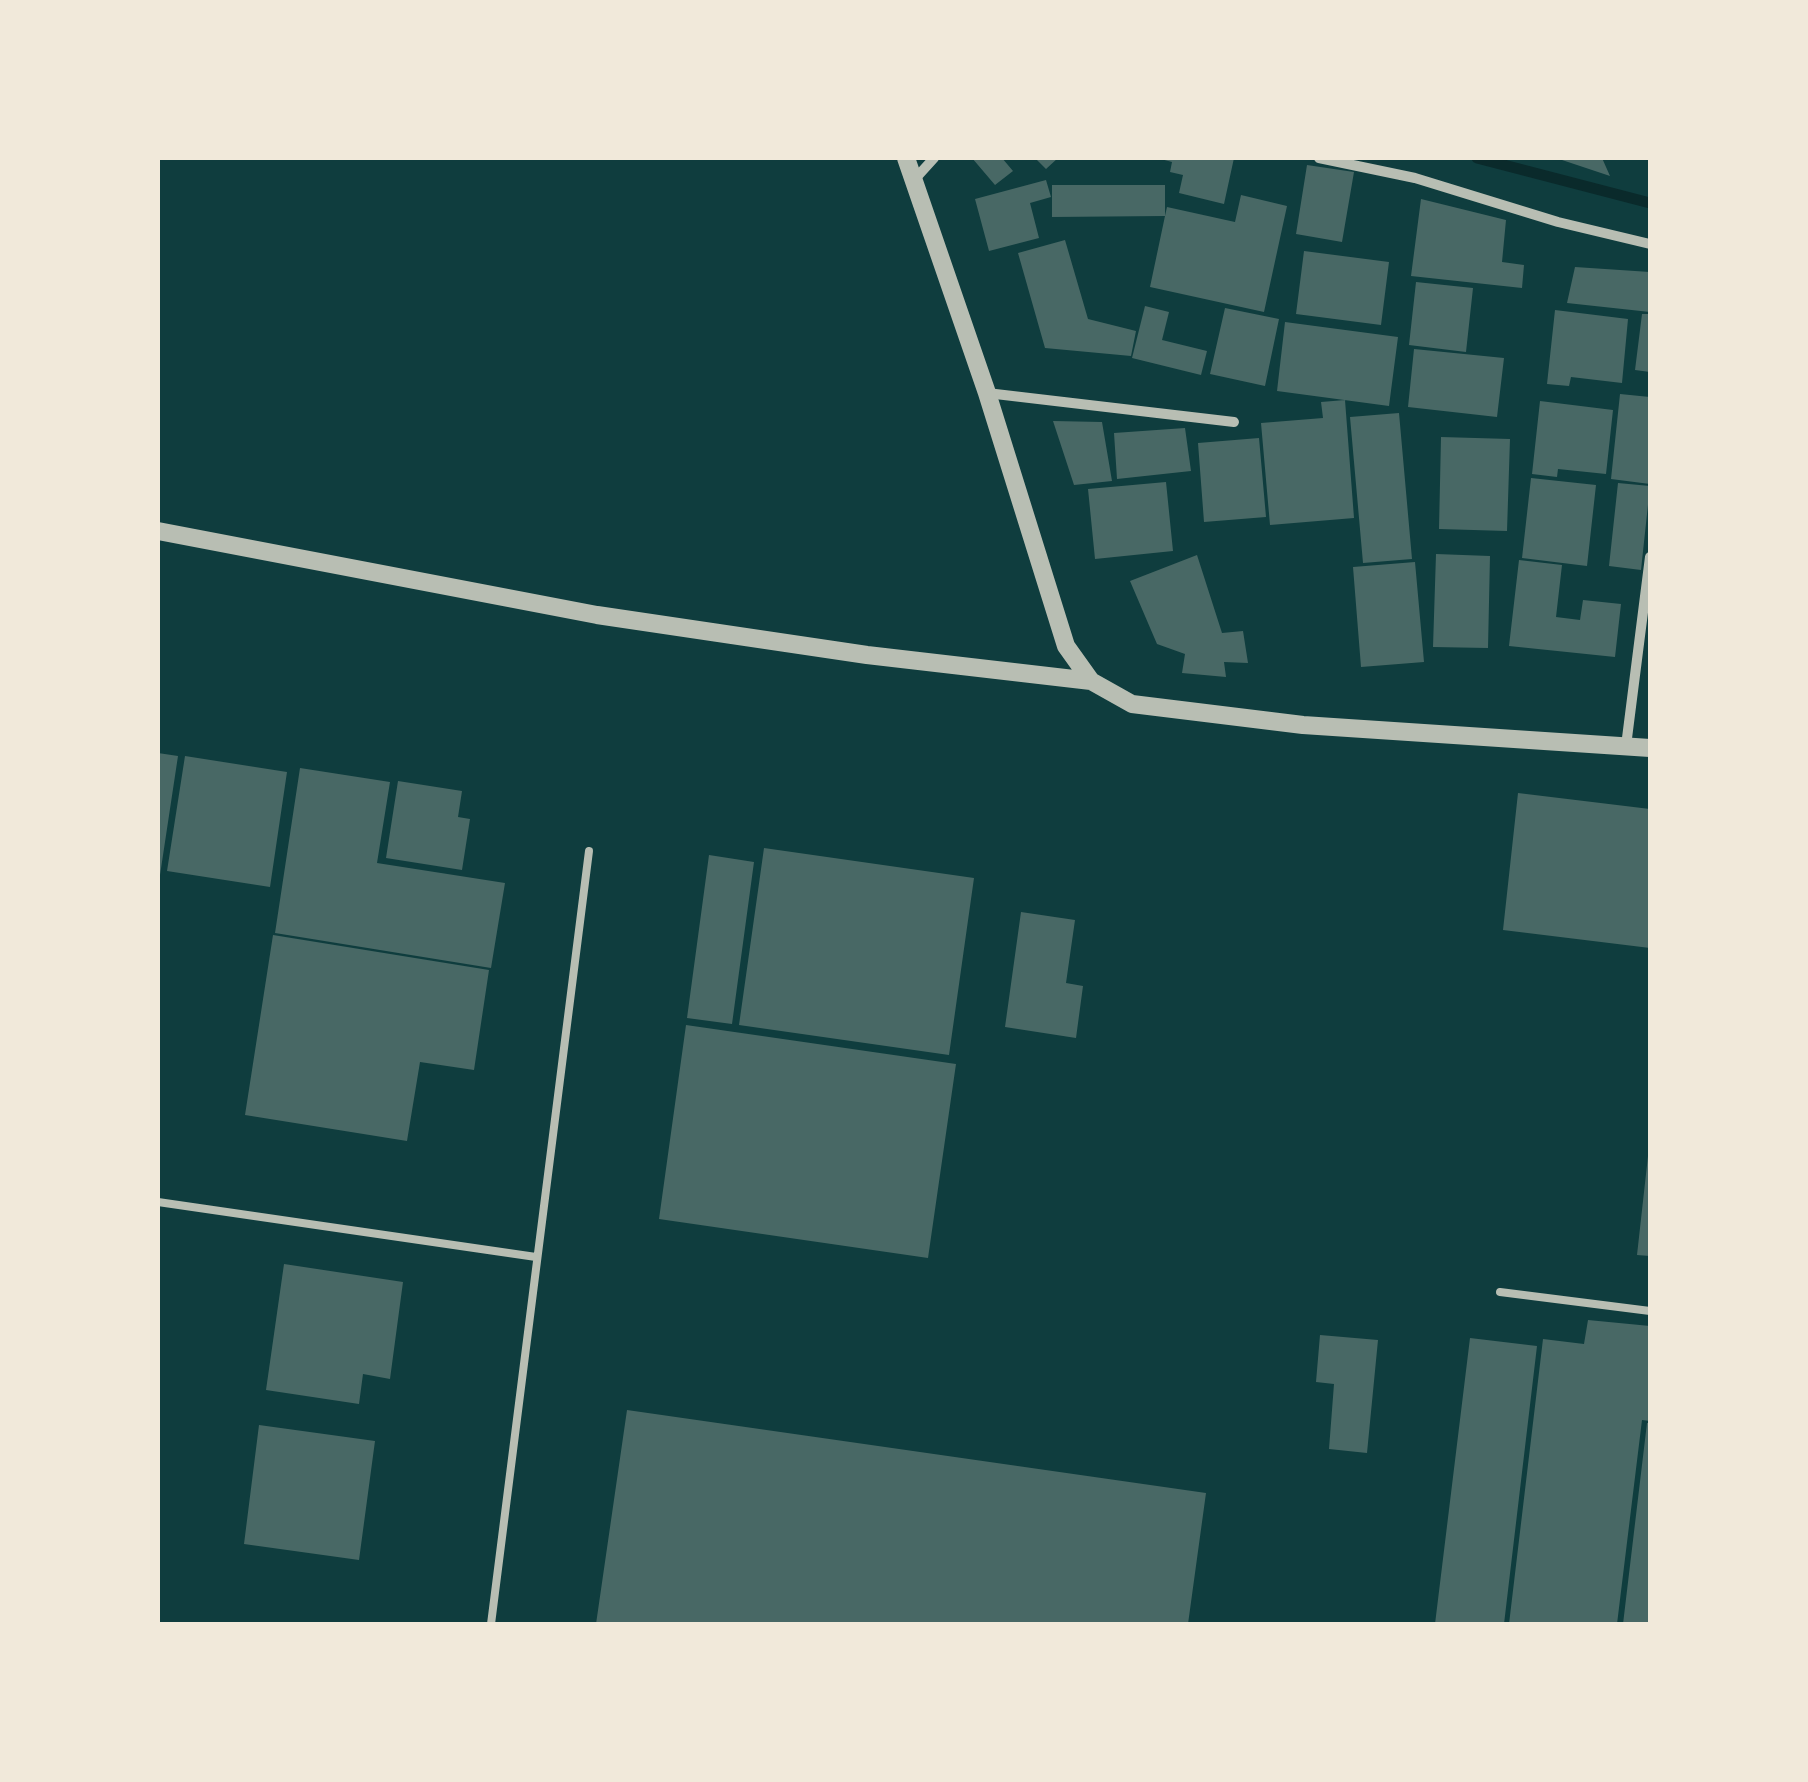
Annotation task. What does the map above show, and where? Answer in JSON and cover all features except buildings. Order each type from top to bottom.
[{"type":"street","points":[[906,158],[987,393],[1066,646],[1091,681]]},
{"type":"street","points":[[916,179],[934,158]]},
{"type":"street","points":[[1319,158],[1415,178],[1558,222],[1650,244]]},
{"type":"street","points":[[987,393],[1234,422]]},
{"type":"street","points":[[158,531],[597,615],[866,655],[1091,681],[1132,704],[1303,725],[1650,748]]},
{"type":"street","points":[[1626,746],[1650,557]]},
{"type":"lane","points":[[491,1624],[589,850]]},
{"type":"lane","points":[[158,1202],[536,1256]]},
{"type":"lane","points":[[1500,1292],[1650,1311]]},
{"type":"waterway","points":[[1477,158],[1650,203]]}]
